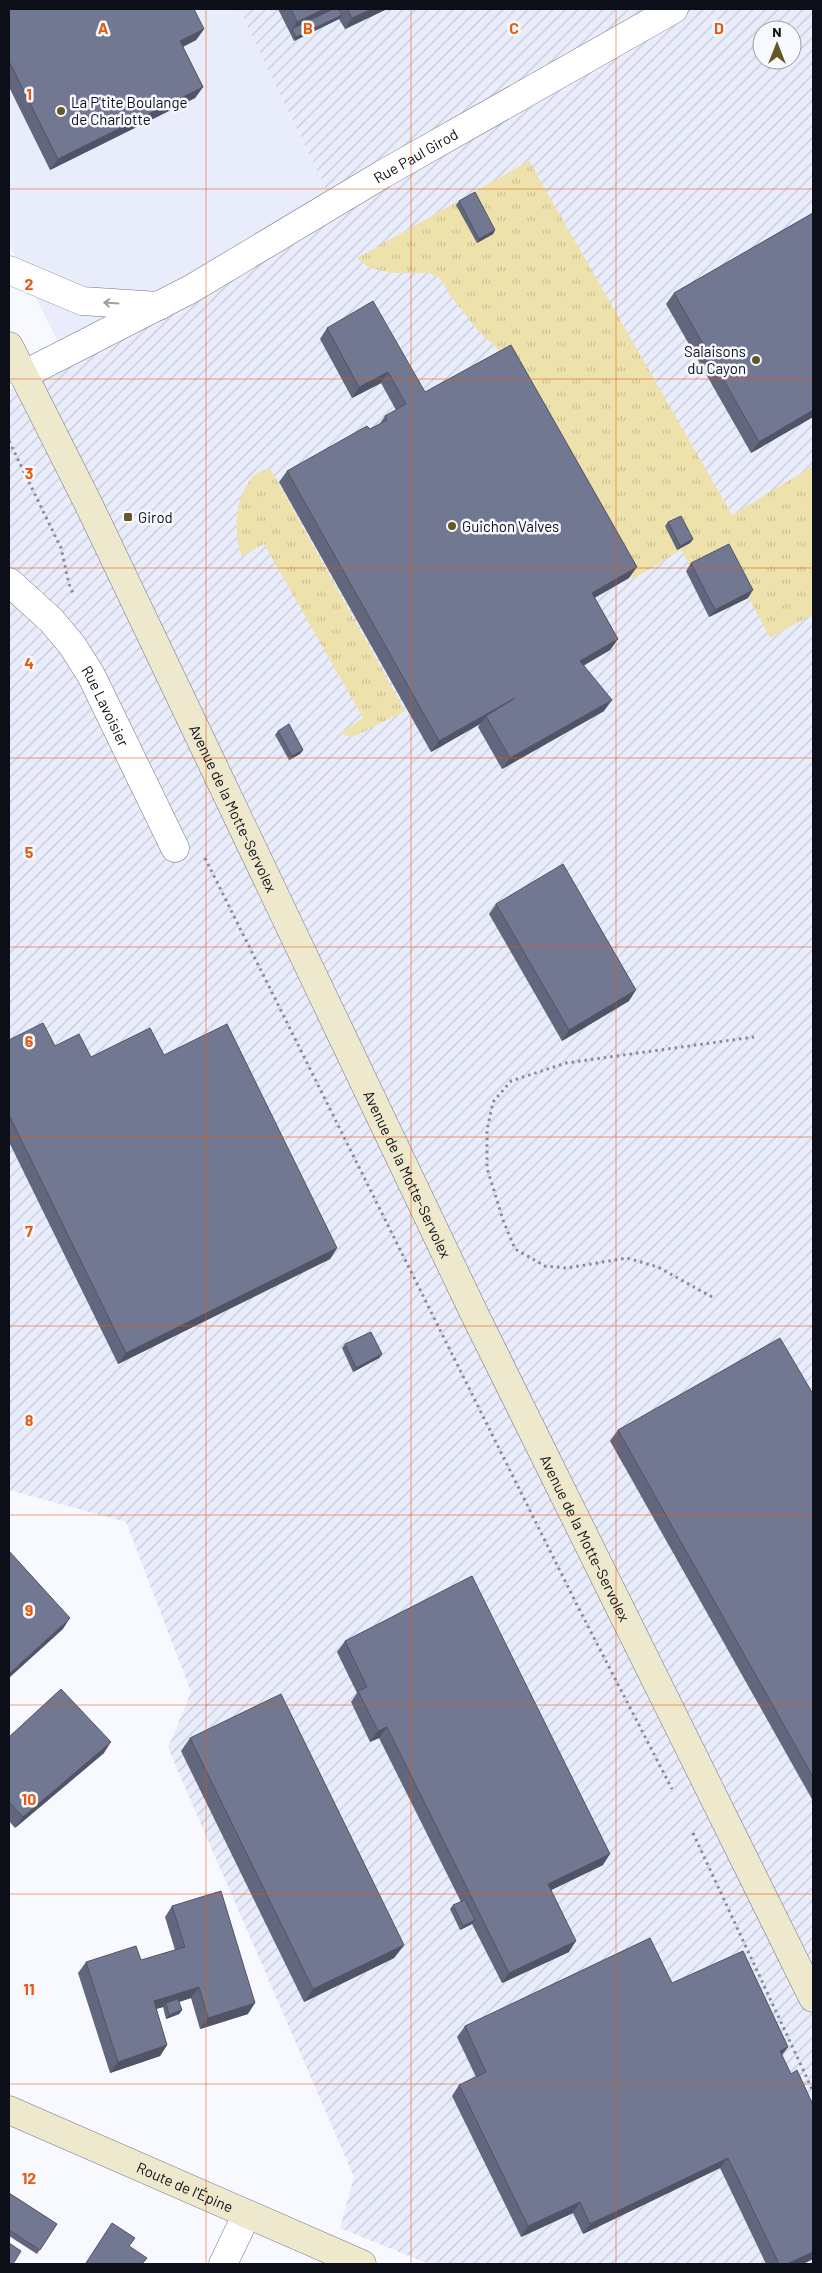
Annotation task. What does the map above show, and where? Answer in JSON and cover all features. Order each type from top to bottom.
[{"type":"main road","name":"Avenue de la Motte-Servolex","points":[[13,358],[88,503],[478,1320],[813,1998]]},
{"type":"main road","name":"Route de l'Épine","points":[[9,2110],[362,2264]]},
{"type":"street","name":"Rue Paul Girod","points":[[13,358],[160,306],[383,174],[674,9]]},
{"type":"street","points":[[9,270],[82,301],[160,306]]},
{"type":"street","name":"Rue Lavoisier","points":[[9,582],[51,620],[72,645],[91,675],[175,848]]},
{"type":"street","points":[[223,2264],[247,2214]]},
{"type":"path","points":[[9,441],[60,548],[69,584],[77,602]]},
{"type":"path","points":[[202,853],[675,1796]]},
{"type":"path","points":[[712,1298],[658,1267],[627,1258],[567,1268],[552,1267],[545,1266],[515,1248],[503,1220],[487,1168],[487,1130],[493,1102],[511,1081],[566,1063],[754,1037]]},
{"type":"path","points":[[692,1831],[813,2092]]},
{"type":"shaded area","points":[[9,9],[239,9],[336,210],[66,358],[9,244]]},
{"type":"shaded area","points":[[239,9],[813,9],[813,2264],[429,2264],[340,2228],[354,2177],[168,1748],[191,1692],[126,1522],[9,1490],[9,391],[336,210]]},
{"type":"green space","points":[[529,161],[732,515],[813,466],[813,614],[770,638],[723,549],[689,565],[681,550],[633,579],[496,347],[480,333],[452,298],[439,277],[429,273],[393,273],[369,268],[357,258]]},
{"type":"green space","points":[[270,468],[405,711],[353,737],[339,734],[363,718],[264,544],[242,556],[239,547],[236,525],[237,513],[244,491],[256,474]]},
{"type":"building","points":[[9,9],[194,9],[204,29],[180,41],[203,87],[58,159],[9,61]]},
{"type":"building","points":[[291,9],[324,9],[297,22]]},
{"type":"building","points":[[333,9],[339,9],[342,15],[296,37],[292,29]]},
{"type":"building","points":[[347,9],[372,9],[352,18]]},
{"type":"building","points":[[475,192],[495,230],[479,239],[459,201]]},
{"type":"building","name":"Salaisons du Cayon","points":[[813,213],[813,410],[759,442],[674,293]]},
{"type":"building","name":"Guichon Valves","points":[[373,301],[425,392],[511,345],[637,567],[592,593],[618,639],[580,661],[612,700],[510,758],[486,716],[515,698],[439,741],[287,471],[367,426],[370,429],[387,420],[385,416],[406,404],[388,372],[359,387],[327,328]]},
{"type":"building","points":[[681,516],[693,539],[680,546],[668,522]]},
{"type":"building","points":[[729,544],[753,590],[715,610],[691,563]]},
{"type":"building","points":[[289,724],[303,750],[292,756],[278,731]]},
{"type":"building","points":[[563,864],[636,990],[569,1030],[496,904]]},
{"type":"building","points":[[43,1023],[55,1046],[79,1034],[91,1057],[150,1028],[164,1055],[227,1024],[337,1248],[126,1353],[9,1115],[9,1040]]},
{"type":"building","points":[[371,1332],[382,1354],[356,1368],[345,1344]]},
{"type":"building","points":[[780,1338],[813,1394],[813,1777],[618,1430]]},
{"type":"building","points":[[9,1551],[70,1618],[10,1673],[9,1672]]},
{"type":"building","points":[[472,1576],[610,1854],[548,1884],[576,1941],[509,1973],[387,1727],[378,1731],[358,1691],[367,1687],[345,1641]]},
{"type":"building","points":[[61,1689],[111,1742],[23,1817],[9,1802],[9,1737]]},
{"type":"building","points":[[281,1694],[404,1945],[313,1989],[190,1738]]},
{"type":"building","points":[[221,1891],[255,2003],[208,2018],[199,1987],[154,2001],[167,2045],[118,2062],[86,1962],[136,1946],[141,1960],[185,1947],[172,1906]]},
{"type":"building","points":[[465,1900],[475,1920],[463,1926],[453,1905]]},
{"type":"building","points":[[650,1938],[672,1983],[743,1951],[788,2047],[780,2051],[791,2074],[797,2070],[813,2105],[813,2252],[787,2264],[779,2264],[728,2158],[590,2224],[580,2202],[528,2226],[459,2085],[486,2072],[465,2026]]},
{"type":"building","points":[[178,1999],[182,2010],[169,2015],[166,2003]]},
{"type":"building","points":[[9,2193],[57,2224],[40,2250],[9,2230]]},
{"type":"building","points":[[112,2223],[135,2238],[129,2246],[147,2258],[142,2264],[86,2263]]},
{"type":"building","points":[[9,2243],[21,2251],[13,2264],[9,2264]]},
{"type":"place","name":"La P'tite Boulange de Charlotte","points":[[61,111]]},
{"type":"place","name":"Salaisons du Cayon","points":[[756,360]]},
{"type":"place","name":"Girod","points":[[128,517]]},
{"type":"place","name":"Guichon Valves","points":[[452,526]]}]
